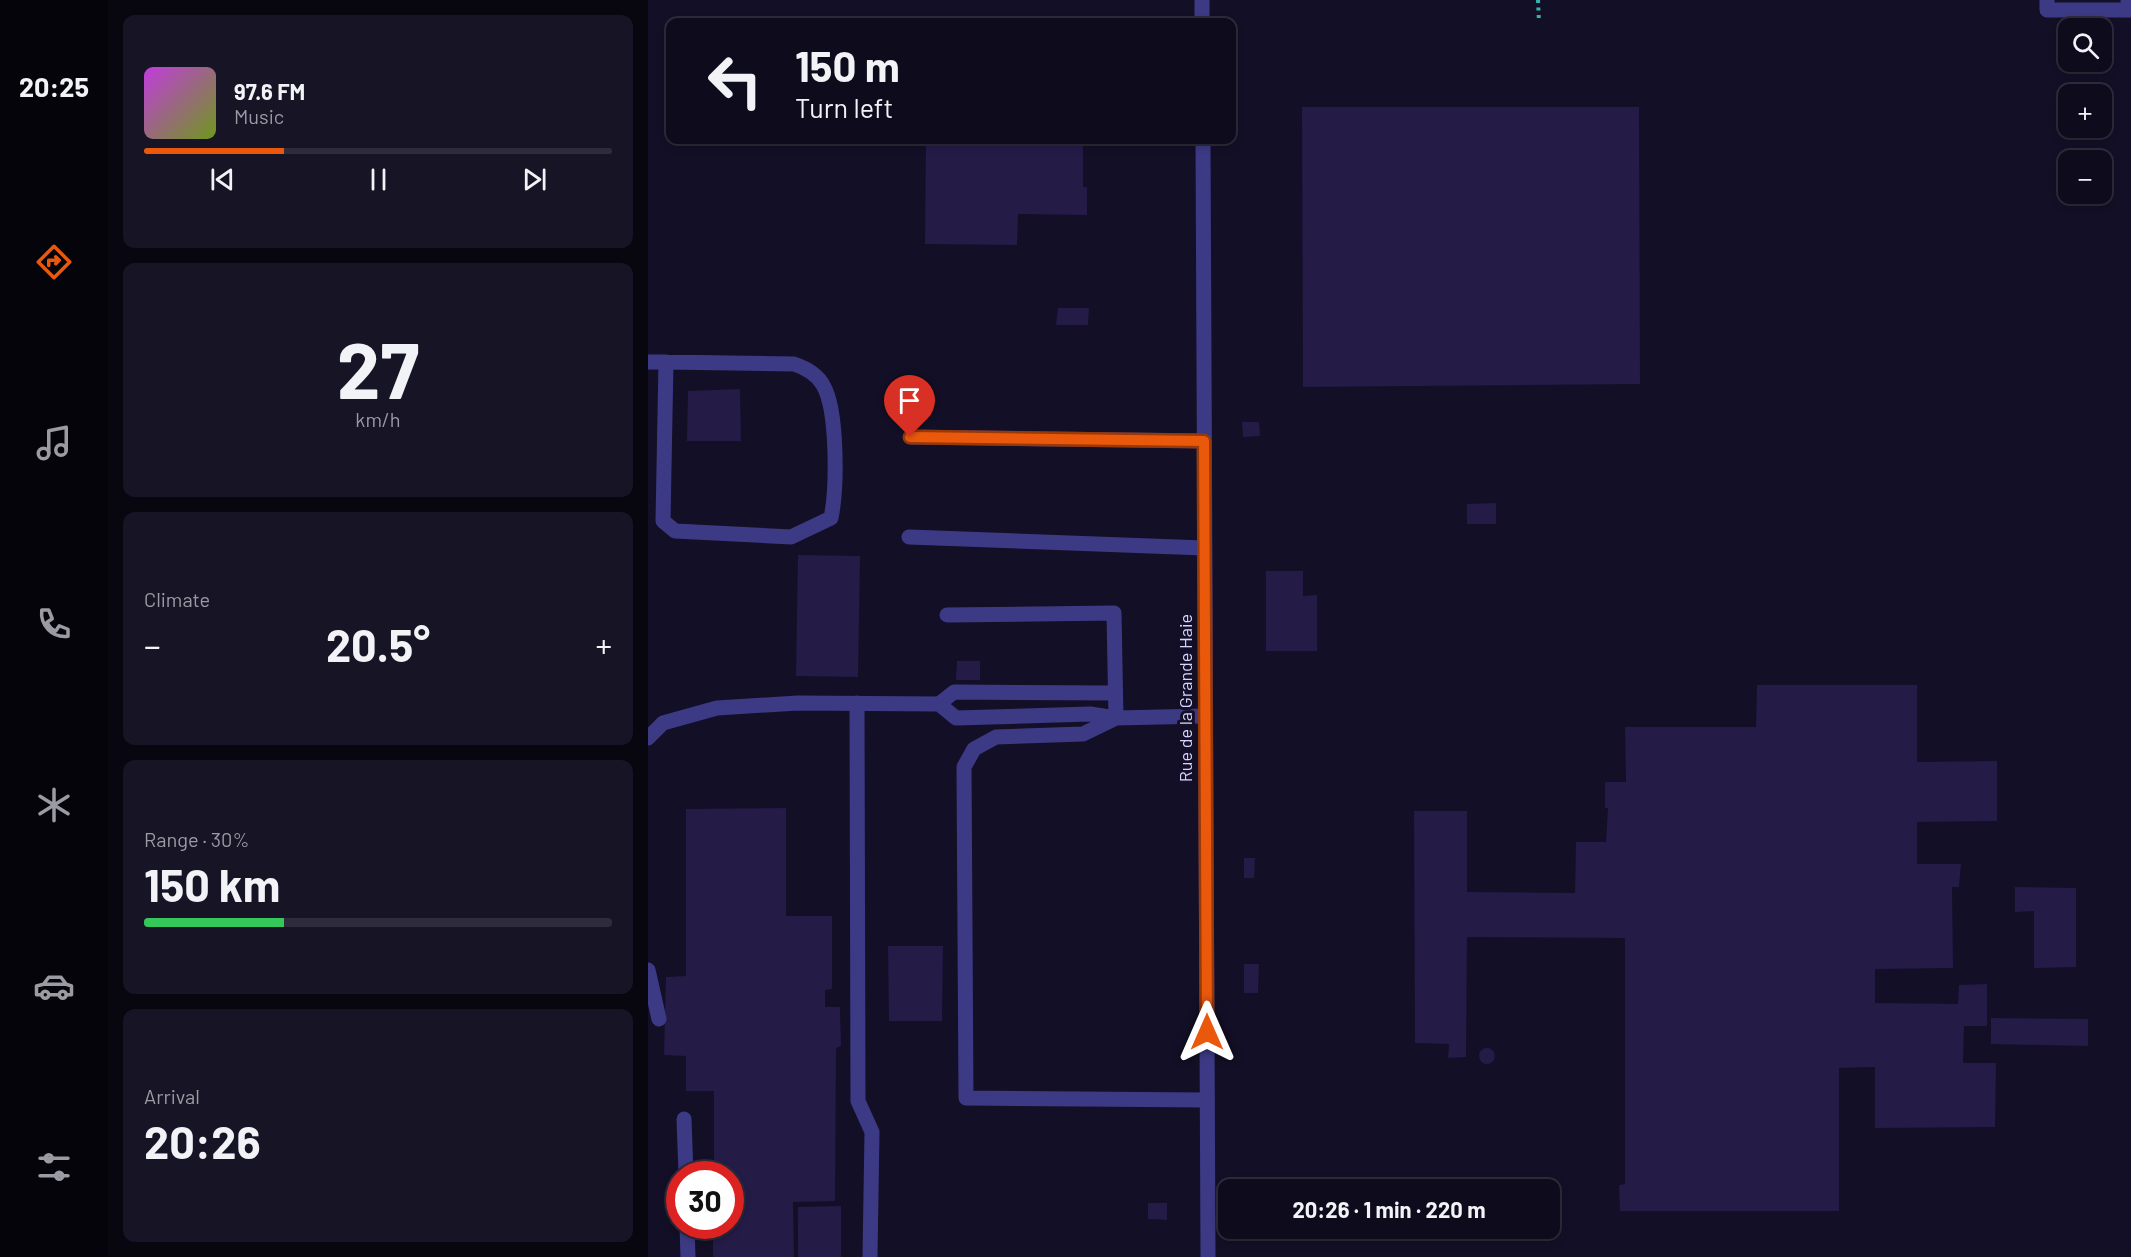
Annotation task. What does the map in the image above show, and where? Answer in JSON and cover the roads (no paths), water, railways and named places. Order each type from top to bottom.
[{"type":"street","points":[[1202,0],[1202,18]]},
{"type":"street","points":[[2047,0],[2047,10],[2129,10],[2128,0]]},
{"type":"street","name":"Rue de la Grande Haie","points":[[1203,144],[1208,1257]]},
{"type":"street","points":[[648,362],[666,362],[794,364],[807,368],[823,384],[833,409],[835,501],[831,518],[791,537],[675,531],[663,521],[666,362]]},
{"type":"street","points":[[910,437],[1204,441]]},
{"type":"street","points":[[909,537],[1204,548]]},
{"type":"street","points":[[947,615],[1114,613],[1116,718]]},
{"type":"street","points":[[939,704],[954,692],[1115,693]]},
{"type":"street","points":[[648,738],[663,723],[717,708],[798,703],[939,704],[956,718],[1089,714],[1116,718],[1205,716]]},
{"type":"street","points":[[857,703],[858,1101],[872,1132],[870,1257]]},
{"type":"street","points":[[1116,718],[1083,734],[996,736],[974,749],[964,766],[966,1098],[1207,1100]]},
{"type":"street","points":[[648,970],[659,1019]]},
{"type":"street","points":[[684,1119],[686,1161]]},
{"type":"street","points":[[687,1239],[688,1257]]}]
